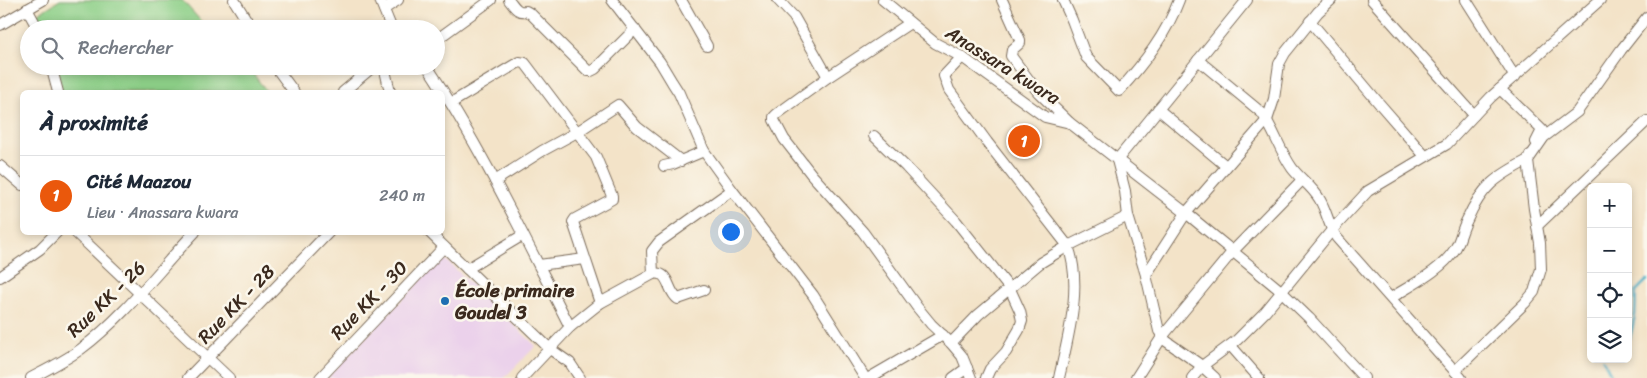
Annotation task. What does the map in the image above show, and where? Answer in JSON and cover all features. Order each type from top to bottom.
[{"type":"street","points":[[0,25],[43,0]]},
{"type":"street","points":[[234,0],[246,20]]},
{"type":"street","points":[[388,20],[382,5],[398,0]]},
{"type":"street","points":[[445,33],[491,0]]},
{"type":"street","points":[[509,0],[519,12],[531,14],[591,72],[635,29]]},
{"type":"street","points":[[612,0],[660,62],[679,93],[704,151],[813,295],[866,378]]},
{"type":"street","points":[[681,0],[707,46]]},
{"type":"street","points":[[778,0],[794,17],[828,77]]},
{"type":"street","name":"Anassara kwara","points":[[883,0],[935,43],[962,57],[1045,117],[1070,123],[1186,213],[1281,291],[1309,318],[1364,378]]},
{"type":"street","points":[[1002,0],[1020,40],[1020,43],[1012,50],[1011,56],[1038,92],[1070,123]]},
{"type":"street","points":[[1063,0],[1086,57],[1119,91],[1141,66],[1163,35],[1172,20],[1179,0]]},
{"type":"street","points":[[1216,378],[1162,337],[1128,216],[1125,191],[1117,160],[1247,0]]},
{"type":"street","points":[[1146,275],[1186,213],[1267,120],[1274,99],[1279,64],[1285,53],[1310,21],[1331,0]]},
{"type":"street","points":[[1372,0],[1474,115]]},
{"type":"street","points":[[1466,0],[1515,77]]},
{"type":"street","points":[[1192,378],[1202,366],[1231,346],[1265,312],[1332,230],[1368,191],[1447,144],[1500,89],[1600,0]]},
{"type":"street","points":[[27,9],[33,20]]},
{"type":"street","points":[[1390,298],[1440,266],[1455,248],[1479,195],[1500,175],[1528,160],[1544,137],[1577,112],[1647,17]]},
{"type":"street","points":[[1310,21],[1425,156]]},
{"type":"street","points":[[910,23],[828,77],[774,117],[784,139],[812,176],[863,232],[930,324],[951,342],[962,356],[971,378]]},
{"type":"street","points":[[962,57],[944,76],[949,90],[1068,246],[1073,259],[1073,309],[1059,378]]},
{"type":"street","points":[[1198,60],[1262,113],[1284,157],[1318,197],[1332,230],[1458,375],[1534,292],[1541,269],[1540,243],[1528,160],[1542,130],[1500,89]]},
{"type":"street","points":[[451,104],[519,62],[525,63],[599,161],[612,196],[610,200],[575,219],[573,222],[600,303]]},
{"type":"street","points":[[53,75],[57,90]]},
{"type":"street","points":[[282,75],[293,90]]},
{"type":"street","points":[[345,90],[363,75]]},
{"type":"street","points":[[386,75],[390,90]]},
{"type":"street","points":[[433,75],[442,90]]},
{"type":"street","points":[[445,94],[495,180],[570,327]]},
{"type":"street","points":[[495,180],[577,132],[618,105],[637,126],[681,161]]},
{"type":"street","points":[[1158,109],[1226,166]]},
{"type":"street","points":[[1537,226],[1647,121]]},
{"type":"street","points":[[874,136],[906,166],[956,221],[1010,289],[1020,311],[1022,321],[1012,344],[990,369],[986,378]]},
{"type":"street","points":[[664,166],[704,151]]},
{"type":"street","points":[[0,166],[20,183]]},
{"type":"street","points":[[1136,378],[1162,337],[1233,251],[1302,180]]},
{"type":"street","points":[[653,274],[652,251],[659,242],[732,190]]},
{"type":"street","points":[[951,342],[978,315],[1040,263],[1068,246],[1128,216]]},
{"type":"street","points":[[0,277],[40,249],[53,235]]},
{"type":"street","points":[[78,235],[229,378]]},
{"type":"street","name":"Rue KK - 26","points":[[31,378],[79,351],[91,341],[141,293],[189,235]]},
{"type":"street","name":"Rue KK - 28","points":[[188,378],[326,235]]},
{"type":"street","points":[[432,235],[550,349],[570,363],[580,378]]},
{"type":"street","points":[[467,269],[523,235]]},
{"type":"street","name":"Rue KK - 30","points":[[320,378],[444,247]]},
{"type":"street","points":[[539,265],[584,259]]},
{"type":"street","points":[[522,378],[570,327],[600,303],[653,274],[660,273],[664,276],[674,296],[678,299],[704,290]]},
{"type":"street","points":[[869,378],[943,335]]},
{"type":"street","points":[[1231,346],[1259,378]]},
{"type":"street","points":[[953,378],[967,368]]},
{"type":"shaded area","name":"École primaire Goudel 3","points":[[443,257],[536,346],[504,378],[327,378]]},
{"type":"green space","points":[[60,0],[182,0],[200,20],[36,20],[34,16]]},
{"type":"green space","points":[[55,75],[254,75],[265,90],[60,90]]},
{"type":"waterway","points":[[1632,329],[1635,315],[1636,291],[1647,280]]},
{"type":"waterway","points":[[1605,363],[1613,378]]},
{"type":"place","name":"Cité Maazou","points":[[1024,141]]},
{"type":"place","name":"École primaire Goudel 3","points":[[445,301]]}]
